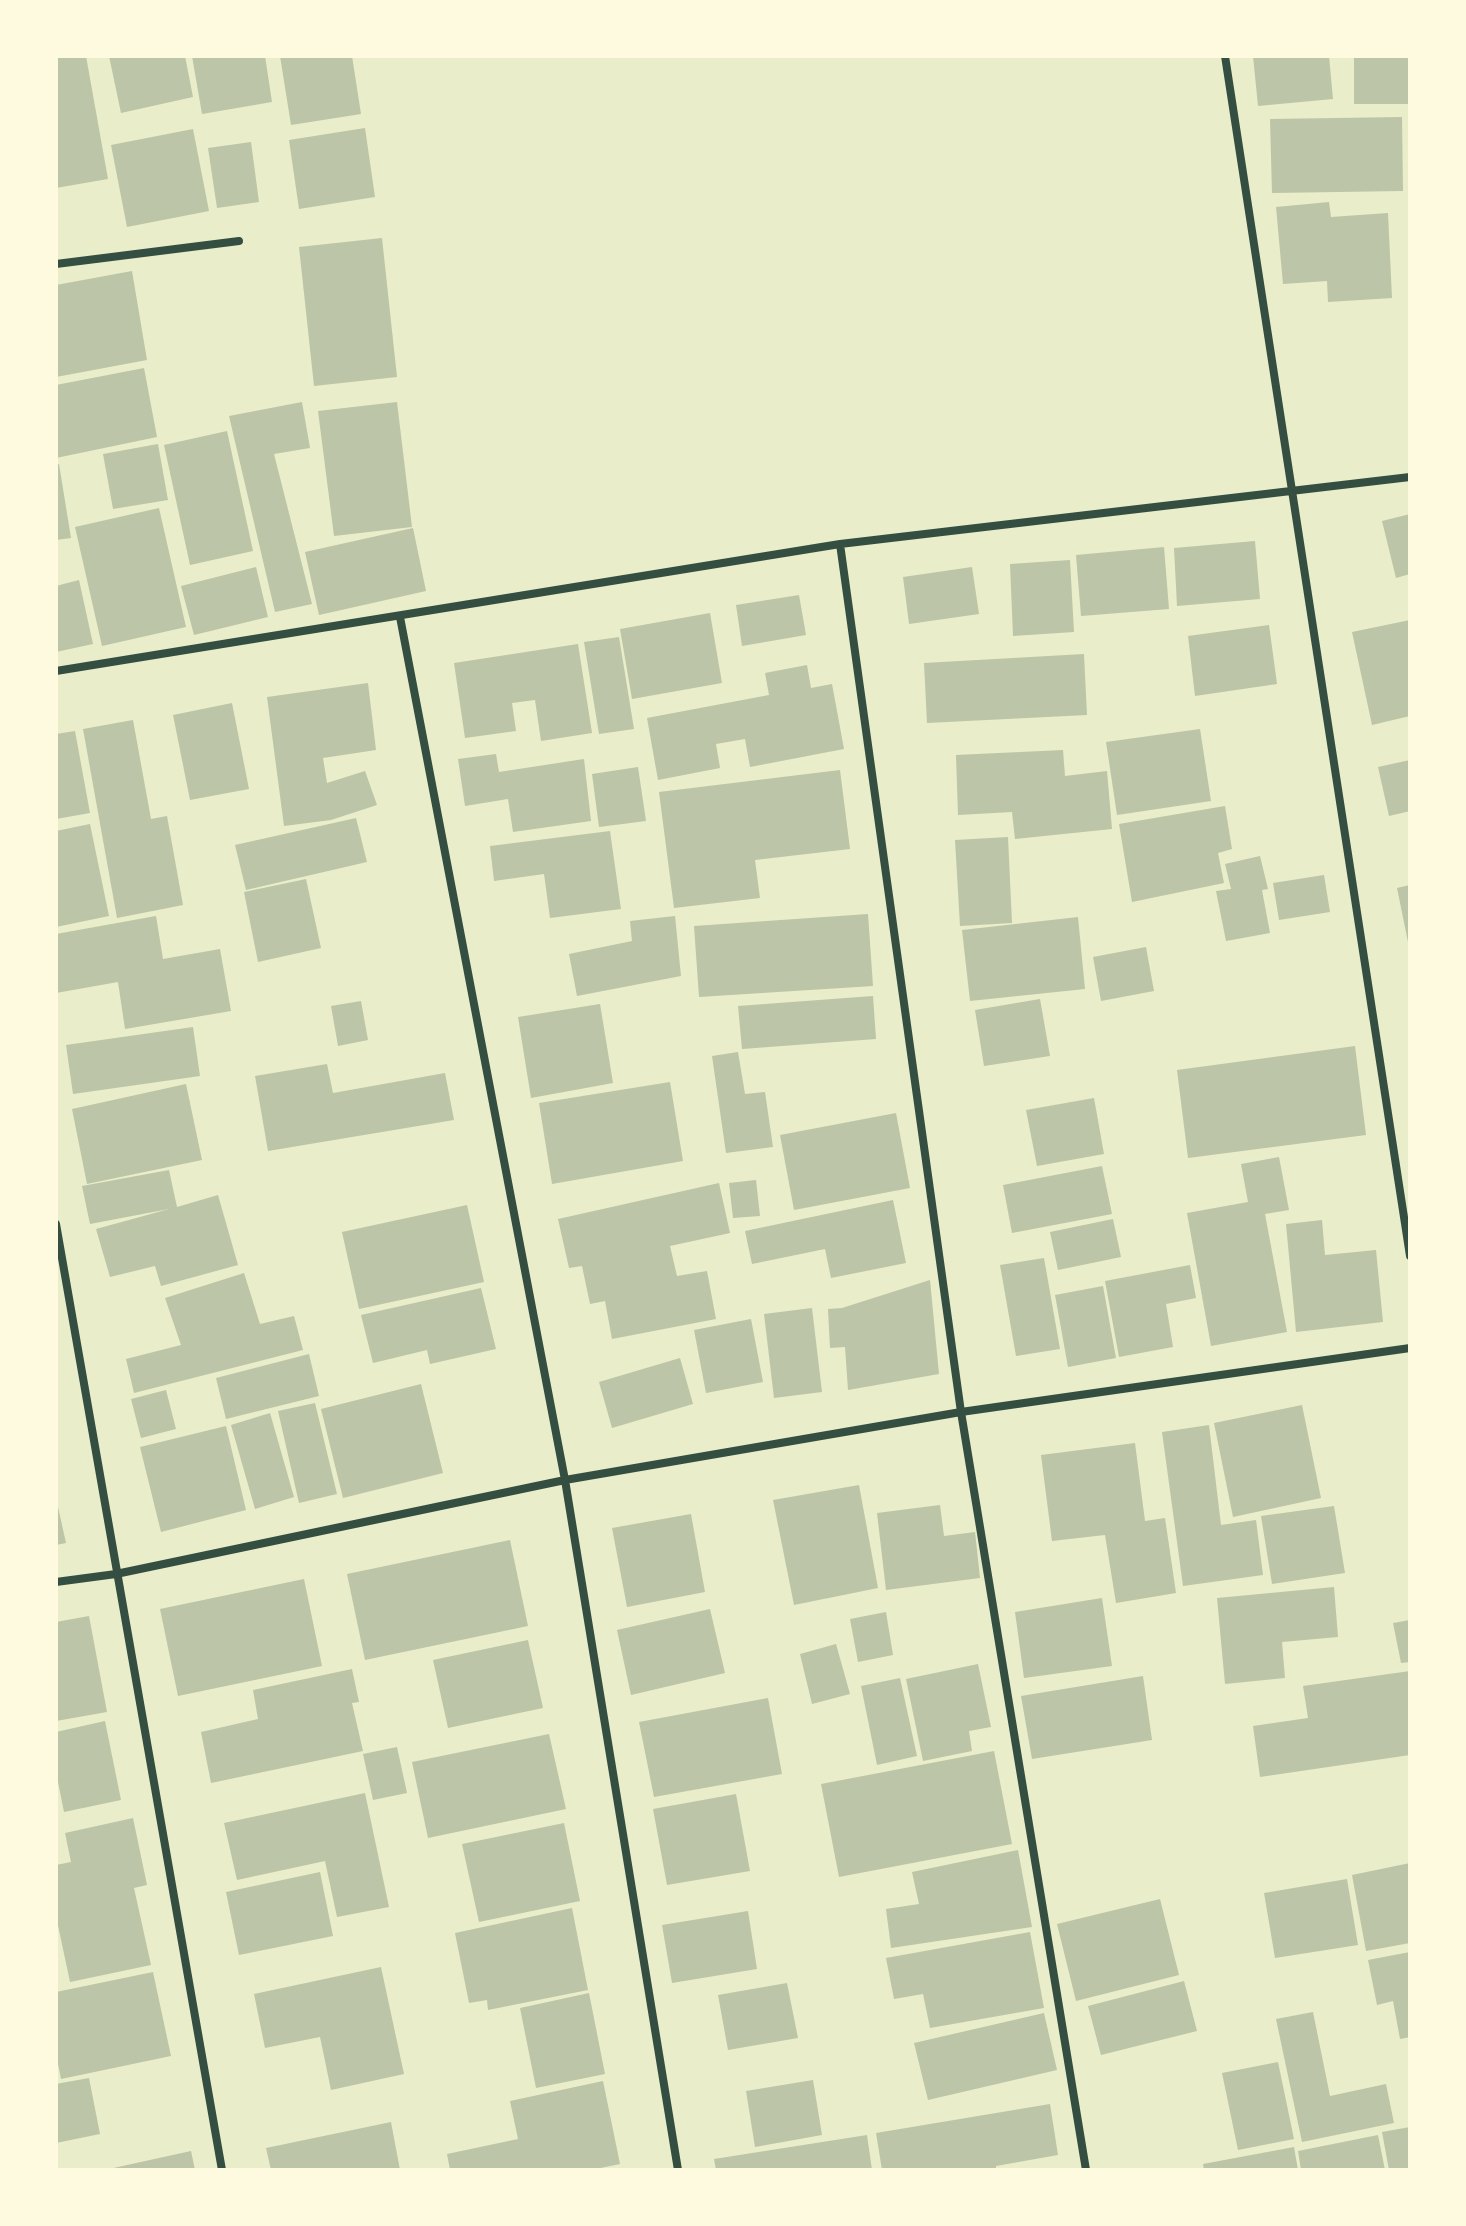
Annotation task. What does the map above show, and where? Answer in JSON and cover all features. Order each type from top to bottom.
[{"type":"street","points":[[1225,56],[1290,494],[1410,1256]]},
{"type":"street","points":[[56,264],[239,241]]},
{"type":"street","points":[[56,671],[840,544],[1290,494],[1410,477]]},
{"type":"street","points":[[840,544],[961,1412],[1086,2170]]},
{"type":"street","points":[[400,617],[565,1480],[678,2170]]},
{"type":"street","points":[[56,1224],[222,2170]]},
{"type":"street","points":[[56,1582],[116,1574],[565,1480],[961,1412],[1410,1348]]},
{"type":"building","points":[[86,56],[108,179],[56,188],[56,58]]},
{"type":"building","points":[[109,56],[185,56],[193,97],[121,113]]},
{"type":"building","points":[[192,56],[265,56],[272,102],[202,114]]},
{"type":"building","points":[[280,56],[352,56],[361,114],[291,125]]},
{"type":"building","points":[[1253,56],[1329,56],[1333,99],[1258,106]]},
{"type":"building","points":[[1354,56],[1410,56],[1410,104],[1354,104]]},
{"type":"building","points":[[1402,117],[1403,191],[1272,193],[1270,119]]},
{"type":"building","points":[[365,128],[375,197],[299,209],[289,140]]},
{"type":"building","points":[[193,129],[209,211],[127,227],[111,145]]},
{"type":"building","points":[[251,142],[259,202],[217,208],[208,148]]},
{"type":"building","points":[[1329,202],[1331,217],[1388,213],[1392,298],[1328,302],[1327,281],[1283,284],[1276,207]]},
{"type":"building","points":[[382,238],[397,377],[314,386],[299,247]]},
{"type":"building","points":[[132,271],[147,360],[56,377],[56,285]]},
{"type":"building","points":[[144,368],[157,437],[56,458],[56,385]]},
{"type":"building","points":[[302,402],[310,448],[274,454],[312,604],[275,612],[229,416]]},
{"type":"building","points":[[397,402],[412,527],[334,536],[318,411]]},
{"type":"building","points":[[227,431],[253,551],[190,565],[164,445]]},
{"type":"building","points":[[158,444],[168,500],[113,509],[103,454]]},
{"type":"building","points":[[59,464],[71,538],[56,540],[56,465]]},
{"type":"building","points":[[159,508],[186,627],[102,646],[75,527]]},
{"type":"building","points":[[1410,514],[1410,574],[1396,578],[1382,521]]},
{"type":"building","points":[[413,528],[426,591],[319,615],[305,552]]},
{"type":"building","points":[[1255,541],[1260,599],[1177,606],[1174,548]]},
{"type":"building","points":[[1164,547],[1169,609],[1081,616],[1076,555]]},
{"type":"building","points":[[1070,560],[1074,632],[1013,636],[1010,564]]},
{"type":"building","points":[[256,567],[268,617],[194,635],[181,586]]},
{"type":"building","points":[[972,567],[979,614],[909,624],[903,577]]},
{"type":"building","points":[[79,580],[93,644],[56,652],[56,586]]},
{"type":"building","points":[[799,595],[806,635],[742,646],[736,605]]},
{"type":"building","points":[[710,613],[722,683],[632,699],[620,629]]},
{"type":"building","points":[[1410,620],[1410,716],[1372,725],[1352,632]]},
{"type":"building","points":[[1269,625],[1277,684],[1195,696],[1188,636]]},
{"type":"building","points":[[619,637],[634,729],[599,734],[584,642]]},
{"type":"building","points":[[578,644],[592,733],[541,741],[535,700],[512,703],[516,731],[465,738],[454,663]]},
{"type":"building","points":[[1084,654],[1087,715],[927,723],[924,663]]},
{"type":"building","points":[[807,665],[811,688],[832,684],[844,749],[750,767],[745,739],[716,744],[720,768],[658,780],[647,718],[769,695],[765,673]]},
{"type":"building","points":[[368,683],[376,750],[323,758],[327,783],[365,771],[377,805],[331,820],[284,826],[267,697]]},
{"type":"building","points":[[232,703],[249,789],[190,800],[173,715]]},
{"type":"building","points":[[133,720],[151,819],[167,816],[183,905],[117,918],[83,729]]},
{"type":"building","points":[[1200,729],[1211,801],[1117,815],[1106,742]]},
{"type":"building","points":[[75,731],[90,813],[56,819],[56,734]]},
{"type":"building","points":[[1063,750],[1065,776],[1107,771],[1112,829],[1015,839],[1012,812],[958,815],[956,755]]},
{"type":"building","points":[[496,754],[499,772],[584,759],[591,821],[513,832],[508,799],[465,806],[458,759]]},
{"type":"building","points":[[1410,760],[1410,811],[1389,816],[1378,767]]},
{"type":"building","points":[[638,767],[646,821],[599,827],[592,774]]},
{"type":"building","points":[[840,770],[850,849],[755,860],[760,898],[674,908],[659,792]]},
{"type":"building","points":[[1225,806],[1232,849],[1218,853],[1224,883],[1132,902],[1119,824]]},
{"type":"building","points":[[356,818],[367,862],[246,890],[235,845]]},
{"type":"building","points":[[90,824],[109,916],[56,927],[56,831]]},
{"type":"building","points":[[610,831],[621,909],[550,918],[544,874],[494,881],[490,846]]},
{"type":"building","points":[[1008,837],[1012,923],[960,926],[955,840]]},
{"type":"building","points":[[1260,856],[1268,889],[1262,890],[1270,933],[1226,941],[1216,891],[1231,889],[1225,864]]},
{"type":"building","points":[[1324,875],[1330,912],[1279,920],[1273,883]]},
{"type":"building","points":[[306,879],[321,948],[258,962],[244,892]]},
{"type":"building","points":[[1410,885],[1410,946],[1409,947],[1397,888]]},
{"type":"building","points":[[868,914],[873,986],[699,997],[694,926]]},
{"type":"building","points":[[156,916],[163,959],[220,949],[231,1011],[125,1029],[118,982],[56,993],[56,934]]},
{"type":"building","points":[[675,916],[681,976],[577,996],[569,954],[632,941],[630,921]]},
{"type":"building","points":[[1078,917],[1085,989],[970,1001],[962,930]]},
{"type":"building","points":[[1146,947],[1154,991],[1101,1001],[1093,957]]},
{"type":"building","points":[[873,996],[876,1039],[742,1049],[738,1006]]},
{"type":"building","points":[[1040,999],[1050,1056],[984,1066],[975,1010]]},
{"type":"building","points":[[361,1001],[368,1040],[338,1046],[331,1006]]},
{"type":"building","points":[[600,1004],[613,1083],[531,1098],[518,1017]]},
{"type":"building","points":[[193,1027],[200,1076],[73,1094],[66,1045]]},
{"type":"building","points":[[1355,1046],[1366,1135],[1188,1158],[1177,1070]]},
{"type":"building","points":[[738,1052],[745,1094],[765,1092],[773,1147],[726,1153],[712,1056]]},
{"type":"building","points":[[327,1064],[333,1093],[445,1073],[454,1120],[268,1151],[255,1076]]},
{"type":"building","points":[[670,1082],[683,1161],[552,1184],[539,1103]]},
{"type":"building","points":[[186,1084],[202,1160],[87,1184],[72,1109]]},
{"type":"building","points":[[1094,1098],[1104,1154],[1037,1166],[1026,1110]]},
{"type":"building","points":[[896,1113],[910,1188],[794,1210],[780,1135]]},
{"type":"building","points":[[1279,1157],[1289,1210],[1265,1214],[1287,1332],[1211,1346],[1187,1213],[1248,1202],[1241,1164]]},
{"type":"building","points":[[1102,1166],[1112,1214],[1012,1233],[1003,1185]]},
{"type":"building","points":[[169,1170],[177,1207],[218,1195],[238,1265],[161,1286],[155,1266],[110,1277],[96,1229],[169,1209],[90,1224],[82,1186]]},
{"type":"building","points":[[756,1180],[760,1216],[733,1218],[729,1183]]},
{"type":"building","points":[[719,1183],[730,1233],[670,1246],[677,1276],[707,1271],[716,1319],[612,1339],[605,1301],[590,1304],[582,1266],[569,1268],[558,1219]]},
{"type":"building","points":[[893,1200],[906,1263],[831,1278],[825,1249],[752,1264],[745,1231]]},
{"type":"building","points":[[467,1205],[484,1282],[359,1309],[342,1232]]},
{"type":"building","points":[[1113,1219],[1121,1257],[1058,1270],[1050,1232]]},
{"type":"building","points":[[1322,1220],[1325,1255],[1376,1250],[1383,1322],[1296,1332],[1286,1224]]},
{"type":"building","points":[[1044,1258],[1060,1349],[1016,1356],[1000,1265]]},
{"type":"building","points":[[1190,1265],[1196,1298],[1166,1304],[1173,1347],[1119,1357],[1105,1281]]},
{"type":"building","points":[[244,1273],[260,1324],[294,1316],[303,1350],[134,1393],[126,1359],[181,1345],[165,1298]]},
{"type":"building","points":[[930,1280],[939,1374],[848,1390],[845,1347],[830,1348],[828,1309],[842,1308]]},
{"type":"building","points":[[1103,1286],[1116,1358],[1068,1367],[1055,1295]]},
{"type":"building","points":[[481,1288],[496,1349],[430,1364],[427,1350],[373,1363],[361,1315]]},
{"type":"building","points":[[812,1308],[822,1392],[774,1398],[764,1314]]},
{"type":"building","points":[[751,1319],[763,1382],[706,1393],[694,1330]]},
{"type":"building","points":[[309,1354],[319,1396],[226,1419],[216,1378]]},
{"type":"building","points":[[680,1358],[693,1404],[612,1428],[599,1382]]},
{"type":"building","points":[[421,1384],[443,1473],[343,1498],[321,1409]]},
{"type":"building","points":[[166,1390],[176,1429],[141,1438],[131,1399]]},
{"type":"building","points":[[315,1403],[337,1494],[299,1503],[278,1411]]},
{"type":"building","points":[[1302,1405],[1321,1498],[1233,1517],[1214,1423]]},
{"type":"building","points":[[270,1413],[294,1497],[255,1509],[231,1425]]},
{"type":"building","points":[[1209,1425],[1221,1525],[1256,1520],[1263,1575],[1183,1586],[1162,1432]]},
{"type":"building","points":[[226,1426],[246,1510],[161,1532],[140,1447]]},
{"type":"building","points":[[1135,1443],[1145,1521],[1165,1518],[1176,1593],[1116,1603],[1105,1535],[1052,1541],[1041,1455]]},
{"type":"building","points":[[859,1485],[878,1588],[794,1605],[773,1500]]},
{"type":"building","points":[[56,1498],[66,1543],[56,1545]]},
{"type":"building","points":[[940,1505],[944,1536],[975,1532],[980,1578],[886,1590],[877,1513]]},
{"type":"building","points":[[1334,1506],[1345,1573],[1272,1584],[1261,1516]]},
{"type":"building","points":[[691,1514],[705,1592],[627,1607],[612,1528]]},
{"type":"building","points":[[510,1540],[528,1626],[365,1660],[347,1574]]},
{"type":"building","points":[[304,1579],[322,1666],[178,1696],[160,1609]]},
{"type":"building","points":[[1334,1587],[1338,1637],[1282,1642],[1285,1678],[1225,1684],[1217,1598]]},
{"type":"building","points":[[1102,1598],[1112,1666],[1024,1678],[1015,1612]]},
{"type":"building","points":[[710,1609],[725,1673],[631,1695],[617,1630]]},
{"type":"building","points":[[886,1612],[893,1655],[858,1662],[850,1619]]},
{"type":"building","points":[[89,1616],[107,1712],[56,1721],[56,1622]]},
{"type":"building","points":[[1410,1620],[1410,1662],[1401,1663],[1393,1623]]},
{"type":"building","points":[[528,1640],[543,1708],[448,1728],[433,1660]]},
{"type":"building","points":[[836,1644],[850,1694],[812,1704],[800,1654]]},
{"type":"building","points":[[978,1664],[991,1727],[969,1731],[972,1751],[923,1761],[906,1679]]},
{"type":"building","points":[[352,1669],[359,1702],[352,1703],[363,1751],[211,1783],[201,1732],[258,1719],[253,1690]]},
{"type":"building","points":[[1410,1671],[1410,1755],[1260,1777],[1253,1726],[1308,1718],[1303,1686]]},
{"type":"building","points":[[1143,1676],[1152,1740],[1032,1759],[1021,1696]]},
{"type":"building","points":[[900,1678],[917,1756],[877,1765],[861,1686]]},
{"type":"building","points":[[768,1698],[782,1774],[654,1797],[639,1722]]},
{"type":"building","points":[[105,1721],[121,1800],[64,1812],[56,1772],[56,1732]]},
{"type":"building","points":[[549,1734],[566,1809],[428,1838],[412,1762]]},
{"type":"building","points":[[397,1747],[407,1793],[373,1800],[363,1754]]},
{"type":"building","points":[[994,1751],[1012,1844],[839,1877],[821,1784]]},
{"type":"building","points":[[365,1793],[389,1907],[337,1917],[325,1861],[237,1880],[224,1823]]},
{"type":"building","points":[[736,1794],[750,1871],[667,1885],[653,1809]]},
{"type":"building","points":[[133,1818],[147,1885],[134,1888],[151,1965],[70,1982],[56,1916],[56,1865],[71,1862],[65,1833]]},
{"type":"building","points":[[564,1823],[580,1901],[479,1922],[462,1844]]},
{"type":"building","points":[[1018,1850],[1032,1927],[891,1948],[886,1909],[919,1904],[912,1872]]},
{"type":"building","points":[[1410,1863],[1410,1943],[1366,1951],[1352,1875]]},
{"type":"building","points":[[320,1872],[333,1936],[239,1955],[226,1892]]},
{"type":"building","points":[[1347,1879],[1358,1945],[1275,1958],[1264,1893]]},
{"type":"building","points":[[1160,1899],[1179,1975],[1076,2001],[1057,1924]]},
{"type":"building","points":[[572,1908],[588,1990],[488,2010],[487,2000],[469,2003],[455,1933]]},
{"type":"building","points":[[748,1911],[757,1969],[672,1983],[662,1925]]},
{"type":"building","points":[[1030,1932],[1044,2008],[930,2028],[923,1994],[894,1999],[886,1958]]},
{"type":"building","points":[[1410,1952],[1410,2037],[1400,2039],[1393,2001],[1377,2005],[1368,1960]]},
{"type":"building","points":[[381,1967],[404,2074],[331,2090],[320,2037],[265,2048],[254,1994]]},
{"type":"building","points":[[153,1972],[171,2056],[61,2079],[56,2054],[56,1992]]},
{"type":"building","points":[[1184,1981],[1197,2031],[1101,2055],[1088,2006]]},
{"type":"building","points":[[787,1983],[798,2038],[728,2050],[718,1995]]},
{"type":"building","points":[[589,1993],[605,2074],[536,2088],[520,2008]]},
{"type":"building","points":[[1313,2012],[1330,2096],[1386,2084],[1394,2123],[1302,2142],[1276,2019]]},
{"type":"building","points":[[1044,2013],[1057,2070],[928,2100],[914,2043]]},
{"type":"building","points":[[1278,2062],[1294,2139],[1238,2150],[1222,2073]]},
{"type":"building","points":[[89,2078],[100,2134],[56,2143],[56,2084]]},
{"type":"building","points":[[813,2080],[822,2135],[755,2147],[746,2091]]},
{"type":"building","points":[[603,2081],[620,2164],[591,2170],[450,2170],[447,2154],[518,2139],[510,2101]]},
{"type":"building","points":[[1050,2104],[1058,2155],[996,2166],[996,2170],[882,2170],[876,2133]]},
{"type":"building","points":[[391,2122],[400,2170],[271,2170],[266,2148]]},
{"type":"building","points":[[1410,2127],[1410,2170],[1389,2170],[1382,2132]]},
{"type":"building","points":[[867,2135],[872,2170],[716,2170],[714,2159]]},
{"type":"building","points":[[1378,2135],[1385,2170],[1301,2170],[1298,2151]]},
{"type":"building","points":[[1294,2147],[1298,2170],[1204,2170],[1203,2164]]},
{"type":"building","points":[[191,2151],[195,2170],[109,2170],[109,2169]]}]
